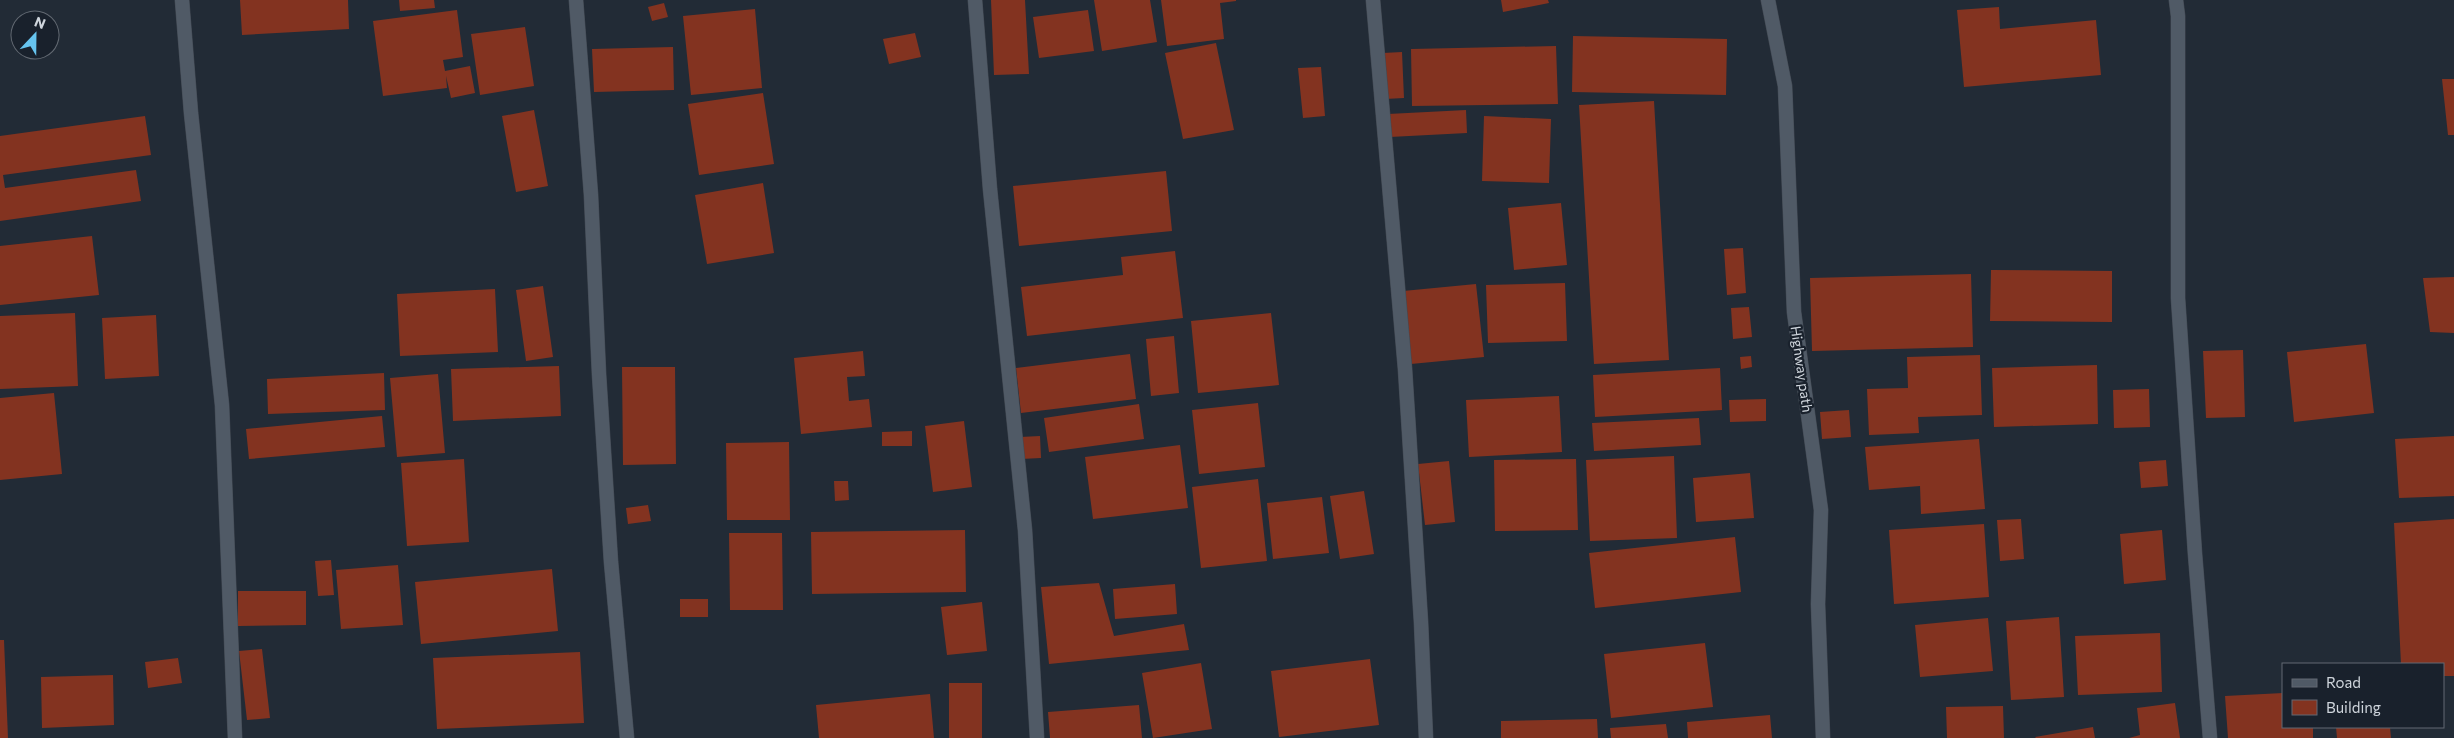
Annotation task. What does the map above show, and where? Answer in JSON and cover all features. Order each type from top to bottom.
[{"type":"street","points":[[182,0],[191,113],[222,404],[236,738]]},
{"type":"street","points":[[576,0],[592,195],[599,374],[611,562],[627,738]]},
{"type":"street","points":[[975,0],[990,189],[1025,530],[1036,738]]},
{"type":"street","points":[[1373,0],[1405,369],[1421,622],[1426,738]]},
{"type":"street","name":"Highway path","points":[[1768,0],[1785,86],[1794,312],[1821,510],[1818,604],[1823,738]]},
{"type":"street","points":[[2176,0],[2178,16],[2178,298],[2194,544],[2210,738]]},
{"type":"building","points":[[240,0],[348,0],[349,29],[242,35]]},
{"type":"building","points":[[399,0],[434,0],[435,8],[400,11]]},
{"type":"building","points":[[991,0],[1025,0],[1029,74],[994,75]]},
{"type":"building","points":[[1094,0],[1150,0],[1157,42],[1102,51]]},
{"type":"building","points":[[1161,0],[1236,1],[1220,3],[1224,39],[1167,46]]},
{"type":"building","points":[[1501,0],[1548,0],[1549,3],[1503,12]]},
{"type":"building","points":[[664,3],[668,17],[652,21],[648,7]]},
{"type":"building","points":[[1999,7],[2000,29],[2096,20],[2101,75],[1964,87],[1957,10]]},
{"type":"building","points":[[755,9],[762,88],[691,95],[683,16]]},
{"type":"building","points":[[457,10],[463,57],[443,60],[445,71],[470,66],[475,93],[451,98],[446,76],[447,88],[383,96],[373,21]]},
{"type":"building","points":[[1088,10],[1094,51],[1039,58],[1033,17]]},
{"type":"building","points":[[525,27],[534,86],[480,95],[471,34]]},
{"type":"building","points":[[915,33],[921,57],[889,64],[883,39]]},
{"type":"building","points":[[1573,36],[1727,39],[1726,95],[1572,92]]},
{"type":"building","points":[[1216,43],[1234,130],[1183,139],[1165,53]]},
{"type":"building","points":[[1556,46],[1558,104],[1412,106],[1411,49]]},
{"type":"building","points":[[673,47],[674,90],[594,92],[592,49]]},
{"type":"building","points":[[1402,52],[1404,98],[1385,99],[1383,53]]},
{"type":"building","points":[[1321,67],[1325,116],[1303,118],[1298,68]]},
{"type":"building","points":[[2442,79],[2454,79],[2454,135],[2448,135]]},
{"type":"building","points":[[763,93],[774,164],[699,175],[688,104]]},
{"type":"building","points":[[1654,101],[1669,360],[1594,364],[1579,105]]},
{"type":"building","points":[[534,110],[548,186],[516,192],[502,116]]},
{"type":"building","points":[[1466,110],[1467,133],[1390,137],[1388,114]]},
{"type":"building","points":[[145,116],[151,155],[3,175],[5,188],[136,170],[141,201],[0,221],[0,136]]},
{"type":"building","points":[[1484,116],[1551,119],[1549,183],[1482,181]]},
{"type":"building","points":[[1166,171],[1172,231],[1019,246],[1013,186]]},
{"type":"building","points":[[763,183],[774,253],[707,264],[695,195]]},
{"type":"building","points":[[1561,203],[1567,265],[1514,270],[1508,208]]},
{"type":"building","points":[[92,236],[99,295],[0,305],[0,246]]},
{"type":"building","points":[[1743,248],[1746,293],[1727,295],[1724,249]]},
{"type":"building","points":[[1175,251],[1183,318],[1027,336],[1021,287],[1123,275],[1121,257]]},
{"type":"building","points":[[1991,270],[2112,271],[2112,322],[1990,321]]},
{"type":"building","points":[[1971,274],[1973,347],[1812,351],[1810,278]]},
{"type":"building","points":[[2454,277],[2454,333],[2430,332],[2423,278]]},
{"type":"building","points":[[1565,283],[1567,341],[1488,343],[1486,285]]},
{"type":"building","points":[[1476,284],[1484,357],[1411,364],[1403,291]]},
{"type":"building","points":[[543,286],[553,357],[526,361],[516,290]]},
{"type":"building","points":[[495,289],[498,352],[400,356],[397,294]]},
{"type":"building","points":[[1749,307],[1752,337],[1733,339],[1731,308]]},
{"type":"building","points":[[75,313],[78,386],[0,389],[0,316]]},
{"type":"building","points":[[1271,313],[1279,385],[1198,393],[1191,321]]},
{"type":"building","points":[[156,315],[159,376],[105,379],[102,318]]},
{"type":"building","points":[[1174,336],[1179,393],[1151,396],[1146,339]]},
{"type":"building","points":[[2366,344],[2374,413],[2294,422],[2287,352]]},
{"type":"building","points":[[2243,350],[2245,417],[2206,418],[2203,351]]},
{"type":"building","points":[[863,351],[865,376],[847,377],[849,401],[869,399],[872,427],[801,434],[794,358]]},
{"type":"building","points":[[1130,354],[1136,399],[1021,413],[1016,368]]},
{"type":"building","points":[[1980,355],[1982,415],[1918,417],[1919,433],[1869,435],[1867,389],[1908,388],[1907,357]]},
{"type":"building","points":[[1751,356],[1752,367],[1741,369],[1740,357]]},
{"type":"building","points":[[2097,365],[2098,424],[1994,427],[1992,368]]},
{"type":"building","points":[[559,366],[561,416],[453,421],[451,369]]},
{"type":"building","points":[[622,367],[675,367],[676,464],[623,465]]},
{"type":"building","points":[[1720,368],[1722,410],[1595,417],[1593,375]]},
{"type":"building","points":[[384,373],[385,410],[268,414],[267,379]]},
{"type":"building","points":[[438,374],[445,453],[397,457],[390,378]]},
{"type":"building","points":[[2149,389],[2150,427],[2114,428],[2113,390]]},
{"type":"building","points":[[54,393],[62,474],[0,480],[0,398]]},
{"type":"building","points":[[1559,396],[1562,452],[1469,457],[1466,400]]},
{"type":"building","points":[[1766,399],[1766,421],[1730,422],[1729,400]]},
{"type":"building","points":[[1258,403],[1265,467],[1199,474],[1192,410]]},
{"type":"building","points":[[1139,404],[1144,439],[1049,452],[1044,418]]},
{"type":"building","points":[[1849,410],[1851,437],[1822,439],[1820,412]]},
{"type":"building","points":[[382,416],[385,447],[249,459],[246,429]]},
{"type":"building","points":[[1699,418],[1701,445],[1594,451],[1592,423]]},
{"type":"building","points":[[964,421],[972,487],[933,492],[925,426]]},
{"type":"building","points":[[912,431],[912,446],[882,446],[882,432]]},
{"type":"building","points":[[1040,436],[1041,458],[1021,459],[1020,437]]},
{"type":"building","points":[[2454,436],[2454,496],[2399,498],[2395,439]]},
{"type":"building","points":[[1979,439],[1985,509],[1921,514],[1920,486],[1869,490],[1865,447]]},
{"type":"building","points":[[789,442],[790,520],[727,520],[726,443]]},
{"type":"building","points":[[1180,445],[1188,508],[1093,519],[1085,457]]},
{"type":"building","points":[[1674,456],[1677,538],[1590,541],[1586,460]]},
{"type":"building","points":[[464,459],[469,542],[407,546],[401,463]]},
{"type":"building","points":[[1576,459],[1578,530],[1495,531],[1494,460]]},
{"type":"building","points":[[2166,460],[2168,486],[2141,488],[2139,462]]},
{"type":"building","points":[[1449,461],[1455,522],[1425,525],[1418,464]]},
{"type":"building","points":[[1750,473],[1754,518],[1696,522],[1693,478]]},
{"type":"building","points":[[1258,479],[1267,561],[1201,568],[1192,487]]},
{"type":"building","points":[[834,481],[848,481],[849,500],[835,501]]},
{"type":"building","points":[[1364,491],[1374,554],[1340,559],[1330,496]]},
{"type":"building","points":[[1322,497],[1329,553],[1273,559],[1267,503]]},
{"type":"building","points":[[648,505],[651,521],[628,524],[626,508]]},
{"type":"building","points":[[2021,519],[2024,559],[2000,561],[1997,520]]},
{"type":"building","points":[[2454,519],[2454,676],[2444,676],[2444,663],[2401,663],[2394,523]]},
{"type":"building","points":[[1984,524],[1989,597],[1894,604],[1889,530]]},
{"type":"building","points":[[965,530],[966,592],[812,594],[811,532]]},
{"type":"building","points":[[2162,530],[2166,580],[2124,584],[2120,534]]},
{"type":"building","points":[[729,533],[782,533],[783,610],[730,610]]},
{"type":"building","points":[[1735,537],[1741,592],[1595,608],[1589,553]]},
{"type":"building","points":[[331,560],[334,595],[318,596],[315,561]]},
{"type":"building","points":[[398,565],[403,625],[341,629],[336,570]]},
{"type":"building","points":[[552,569],[558,631],[421,644],[415,582]]},
{"type":"building","points":[[1099,583],[1114,636],[1184,624],[1189,650],[1049,664],[1041,587]]},
{"type":"building","points":[[1175,584],[1177,614],[1115,619],[1113,589]]},
{"type":"building","points":[[238,591],[306,591],[306,625],[238,626]]},
{"type":"building","points":[[680,599],[708,599],[708,617],[680,617]]},
{"type":"building","points":[[982,602],[987,651],[947,655],[941,607]]},
{"type":"building","points":[[2059,617],[2064,697],[2011,700],[2006,621]]},
{"type":"building","points":[[1988,618],[1993,671],[1920,677],[1915,625]]},
{"type":"building","points":[[2160,633],[2162,692],[2078,695],[2075,636]]},
{"type":"building","points":[[0,640],[4,640],[8,738],[0,738]]},
{"type":"building","points":[[1705,643],[1713,707],[1611,718],[1604,654]]},
{"type":"building","points":[[262,649],[270,718],[247,720],[239,651]]},
{"type":"building","points":[[580,652],[584,723],[437,729],[433,658]]},
{"type":"building","points":[[178,658],[182,683],[148,688],[145,662]]},
{"type":"building","points":[[1370,659],[1379,725],[1279,737],[1271,671]]},
{"type":"building","points":[[1201,663],[1212,729],[1153,738],[1142,673]]},
{"type":"building","points":[[113,675],[114,725],[42,728],[41,677]]},
{"type":"building","points":[[949,683],[982,683],[982,738],[949,738]]},
{"type":"building","points":[[2282,693],[2282,728],[2313,728],[2313,738],[2228,738],[2225,696]]},
{"type":"building","points":[[930,694],[934,738],[819,738],[816,705]]},
{"type":"building","points":[[2175,703],[2180,738],[2129,738],[2140,735],[2137,708]]},
{"type":"building","points":[[1139,705],[1142,738],[1050,738],[1048,712]]},
{"type":"building","points":[[2003,706],[2004,738],[1947,738],[1946,707]]},
{"type":"building","points":[[1770,715],[1772,738],[1688,738],[1687,722]]},
{"type":"building","points":[[1597,719],[1598,738],[1501,738],[1501,721]]},
{"type":"building","points":[[1666,724],[1668,738],[1611,738],[1610,728]]},
{"type":"building","points":[[2093,727],[2095,738],[2035,737]]},
{"type":"building","points":[[2336,728],[2390,728],[2391,738],[2337,738]]}]
